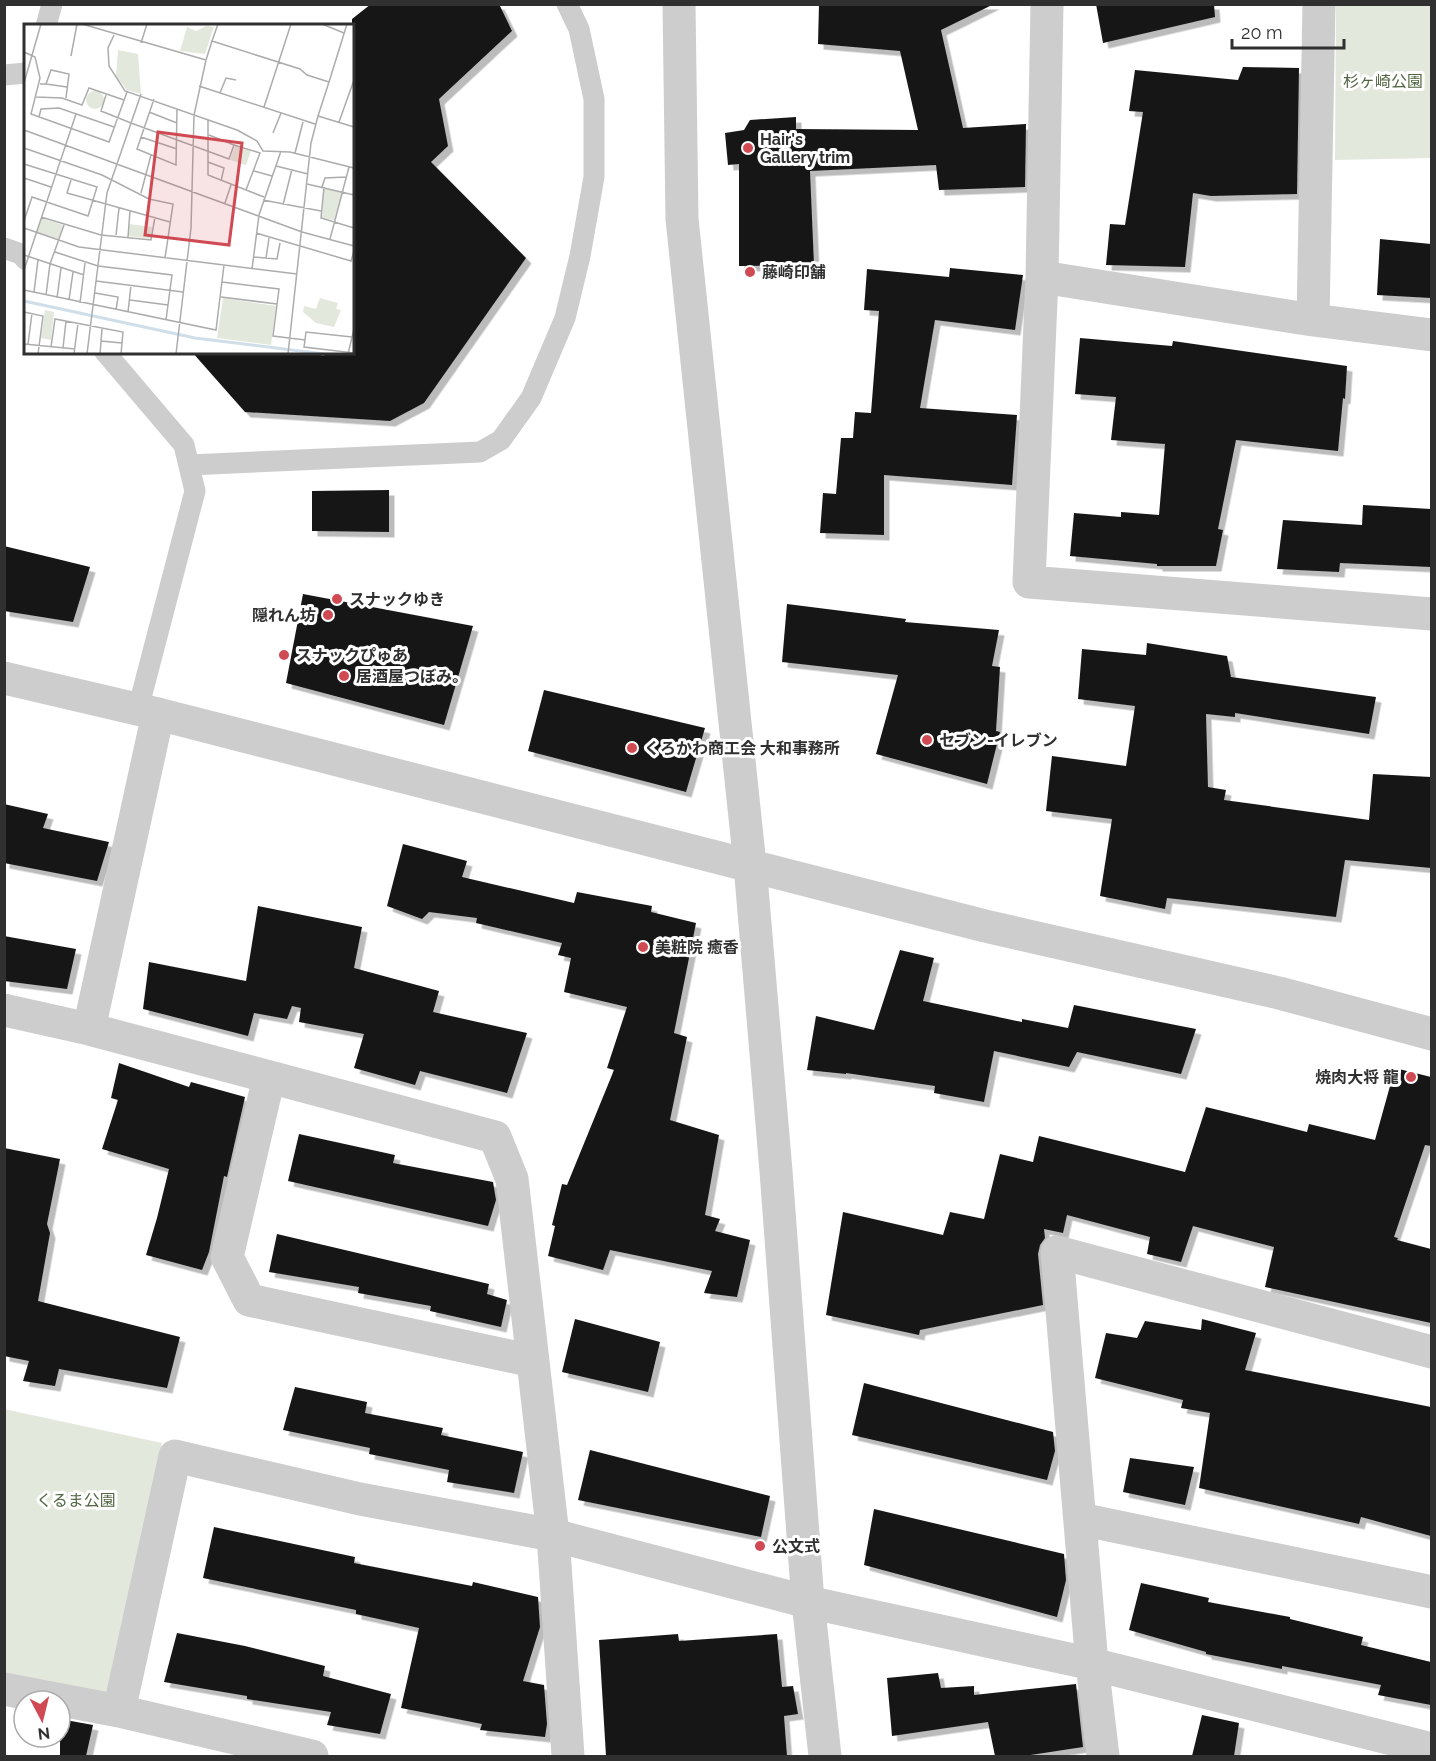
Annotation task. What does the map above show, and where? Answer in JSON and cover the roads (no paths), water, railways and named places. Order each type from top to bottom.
[{"type":"street","points":[[679,4],[682,219],[750,865],[776,1171],[808,1602],[825,1756]]},
{"type":"street","points":[[1047,4],[1042,277],[1029,582],[1431,614]]},
{"type":"street","points":[[1313,320],[1319,4]]},
{"type":"street","points":[[1042,277],[1313,320],[1431,335]]},
{"type":"street","points":[[4,678],[148,711],[985,926],[1279,993],[1431,1034]]},
{"type":"street","points":[[89,1029],[148,711]]},
{"type":"street","points":[[4,1010],[89,1029],[495,1137],[512,1179],[553,1534],[567,1756]]},
{"type":"street","points":[[269,1077],[227,1257],[249,1300],[533,1361]]},
{"type":"street","points":[[1103,1756],[1092,1664],[1057,1252],[1431,1352]]},
{"type":"street","points":[[119,1711],[175,1456],[360,1499],[553,1534],[808,1602],[1092,1664],[1431,1749]]},
{"type":"street","points":[[1080,1519],[1431,1592]]},
{"type":"street","points":[[4,1689],[119,1711],[312,1756]]},
{"type":"lane","points":[[47,24],[52,4]]},
{"type":"lane","points":[[189,465],[480,452],[501,440],[531,398],[565,318],[580,256],[594,177],[594,99],[579,29],[567,4]]},
{"type":"lane","points":[[4,75],[24,73]]},
{"type":"lane","points":[[107,354],[184,445],[195,491],[148,711]]},
{"type":"place","name":"Hair's Gallery trim","points":[[748,148]]},
{"type":"place","name":"藤崎印舗","points":[[750,272]]},
{"type":"place","name":"スナックゆき","points":[[337,599]]},
{"type":"place","name":"隠れん坊","points":[[328,615]]},
{"type":"place","name":"スナックぴゅあ","points":[[284,655]]},
{"type":"place","name":"居酒屋つぼみ。","points":[[344,676]]},
{"type":"place","name":"セブン-イレブン","points":[[927,740]]},
{"type":"place","name":"くろかわ商工会 大和事務所","points":[[632,748]]},
{"type":"place","name":"美粧院 癒香","points":[[643,947]]},
{"type":"place","name":"焼肉大将 龍","points":[[1411,1077]]},
{"type":"place","name":"公文式","points":[[760,1546]]},
{"type":"park label","name":"杉ヶ崎公園","points":[[1383,81]]},
{"type":"park label","name":"くるま公園","points":[[76,1500]]}]
